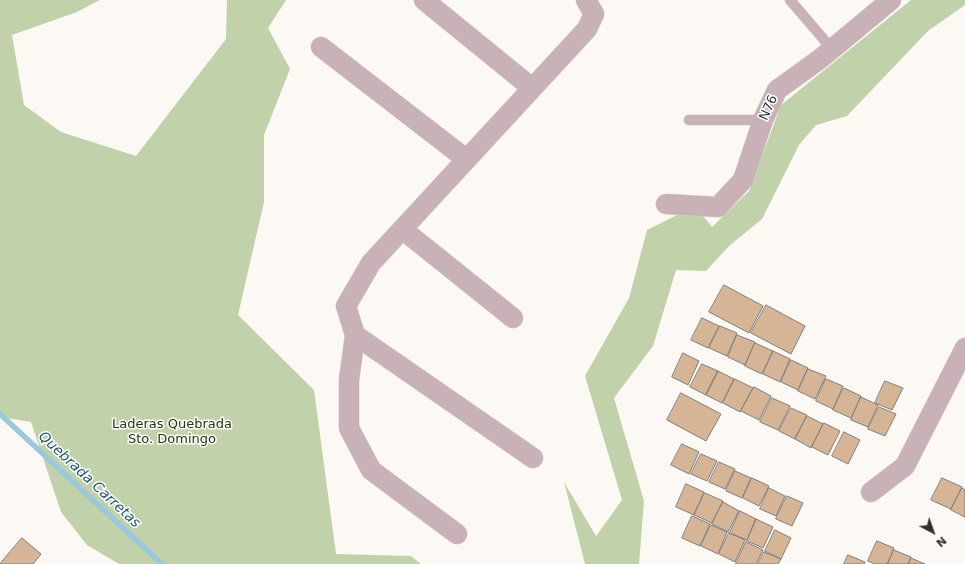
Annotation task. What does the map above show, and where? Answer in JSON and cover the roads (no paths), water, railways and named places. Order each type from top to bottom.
[{"type":"street","points":[[424,0],[532,88]]},
{"type":"street","points":[[457,534],[371,470],[349,428],[349,380],[355,335],[346,306],[371,263],[587,29],[594,14],[586,0]]},
{"type":"street","name":"N76","points":[[666,204],[718,207],[743,180],[763,120],[777,90],[820,59],[891,0]]},
{"type":"street","points":[[321,47],[466,159]]},
{"type":"street","points":[[402,229],[513,318]]},
{"type":"street","points":[[355,335],[532,458]]},
{"type":"street","points":[[871,492],[905,466],[965,348]]},
{"type":"lane","points":[[790,0],[832,49]]},
{"type":"lane","points":[[689,120],[763,120]]},
{"type":"waterway","name":"Quebrada Carretas","points":[[0,414],[162,564]]},
{"type":"park label","name":"Laderas Quebrada Sto. Domingo","points":[[172,432]]}]
